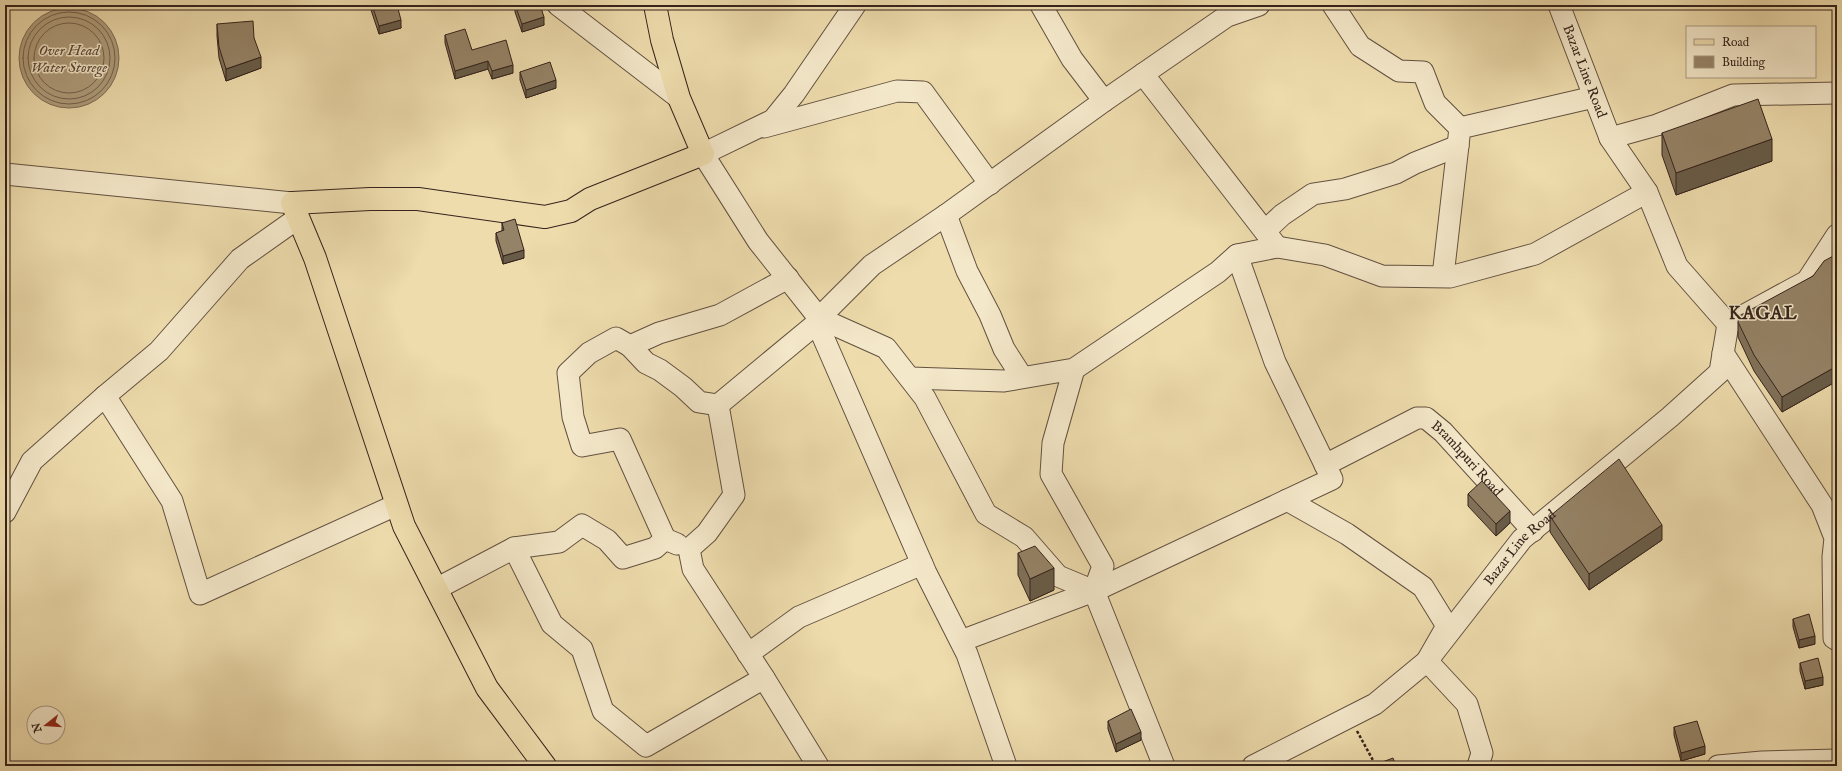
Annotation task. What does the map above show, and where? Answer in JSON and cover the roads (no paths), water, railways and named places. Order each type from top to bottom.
[{"type":"main road","points":[[545,766],[487,688],[404,526],[315,258],[295,210],[370,198],[418,199],[545,217],[571,211],[590,199],[702,154],[679,98],[662,40],[655,5]]},
{"type":"street","points":[[558,5],[679,98]]},
{"type":"street","points":[[855,5],[794,94],[773,120],[702,154],[758,241],[819,318],[886,348],[910,378],[925,398],[986,514],[1024,537],[1058,576],[1094,591]]},
{"type":"street","points":[[1041,5],[1072,60],[1104,101]]},
{"type":"street","points":[[819,318],[872,265],[946,216],[1104,101],[1227,16],[1259,5]]},
{"type":"street","points":[[1334,5],[1360,46],[1399,71],[1423,72],[1435,103],[1459,137],[1443,276]]},
{"type":"street","name":"Bazar Line Road","points":[[1559,5],[1610,138],[1648,192],[1677,266],[1728,324]]},
{"type":"street","points":[[1143,74],[1277,247]]},
{"type":"street","points":[[749,131],[897,91],[923,92],[990,184]]},
{"type":"street","points":[[1610,138],[1657,125],[1733,95],[1837,93]]},
{"type":"street","points":[[1265,231],[1282,215],[1313,194],[1345,189],[1396,173],[1459,137],[1594,97]]},
{"type":"street","points":[[5,174],[295,210]]},
{"type":"street","points":[[910,378],[1004,380],[1074,369],[1218,272],[1237,255],[1277,247],[1325,255],[1382,276],[1450,277],[1535,254],[1648,192]]},
{"type":"street","points":[[5,512],[32,460],[159,350],[240,259],[295,210]]},
{"type":"street","points":[[946,216],[967,271],[990,315],[1004,349],[1022,378]]},
{"type":"street","points":[[1837,235],[1807,281],[1728,324],[1721,363],[1822,506],[1835,538],[1833,557],[1834,638],[1837,640]]},
{"type":"street","points":[[960,641],[1094,591],[1332,479],[1275,362],[1237,255]]},
{"type":"street","points":[[630,346],[659,333],[720,315],[788,278]]},
{"type":"street","points":[[718,406],[818,323],[922,564],[967,654],[1006,766]]},
{"type":"street","points":[[689,549],[665,539],[620,439],[582,446],[572,416],[568,373],[589,353],[616,338],[630,346],[646,363],[660,370],[683,387],[699,402],[718,406]]},
{"type":"street","name":"Bazar Line Road","points":[[1427,661],[1522,540],[1670,417],[1721,363]]},
{"type":"street","points":[[1074,369],[1053,443],[1051,474],[1103,566],[1094,591],[1164,766]]},
{"type":"street","points":[[105,396],[172,501],[200,594],[396,505]]},
{"type":"street","points":[[689,549],[707,533],[734,496],[718,406]]},
{"type":"street","name":"Bramhpuri Road","points":[[1325,465],[1418,418],[1426,418],[1443,432],[1532,531]]},
{"type":"street","points":[[1253,766],[1279,760],[1350,716],[1375,704],[1427,661],[1448,626],[1423,587],[1347,534],[1287,500]]},
{"type":"street","points":[[436,588],[514,548],[559,542],[582,525],[607,540],[623,558],[655,548],[665,539]]},
{"type":"street","points":[[514,548],[552,624],[582,649],[603,711],[646,746],[764,678]]},
{"type":"street","points":[[689,549],[694,569],[818,766]]},
{"type":"street","points":[[748,654],[799,617],[922,564]]},
{"type":"street","points":[[1427,661],[1466,704],[1482,753],[1478,766]]},
{"type":"street","points":[[1718,766],[1762,762],[1837,760]]},
{"type":"water","name":"Over Head Water Storege","points":[[69,8],[79,9],[97,16],[111,30],[118,48],[118,68],[111,86],[97,100],[79,107],[69,108],[59,107],[41,100],[27,86],[20,68],[19,58],[20,48],[27,30],[41,16],[59,9]]},
{"type":"district","name":"KAGAL","points":[[1763,314]]}]
